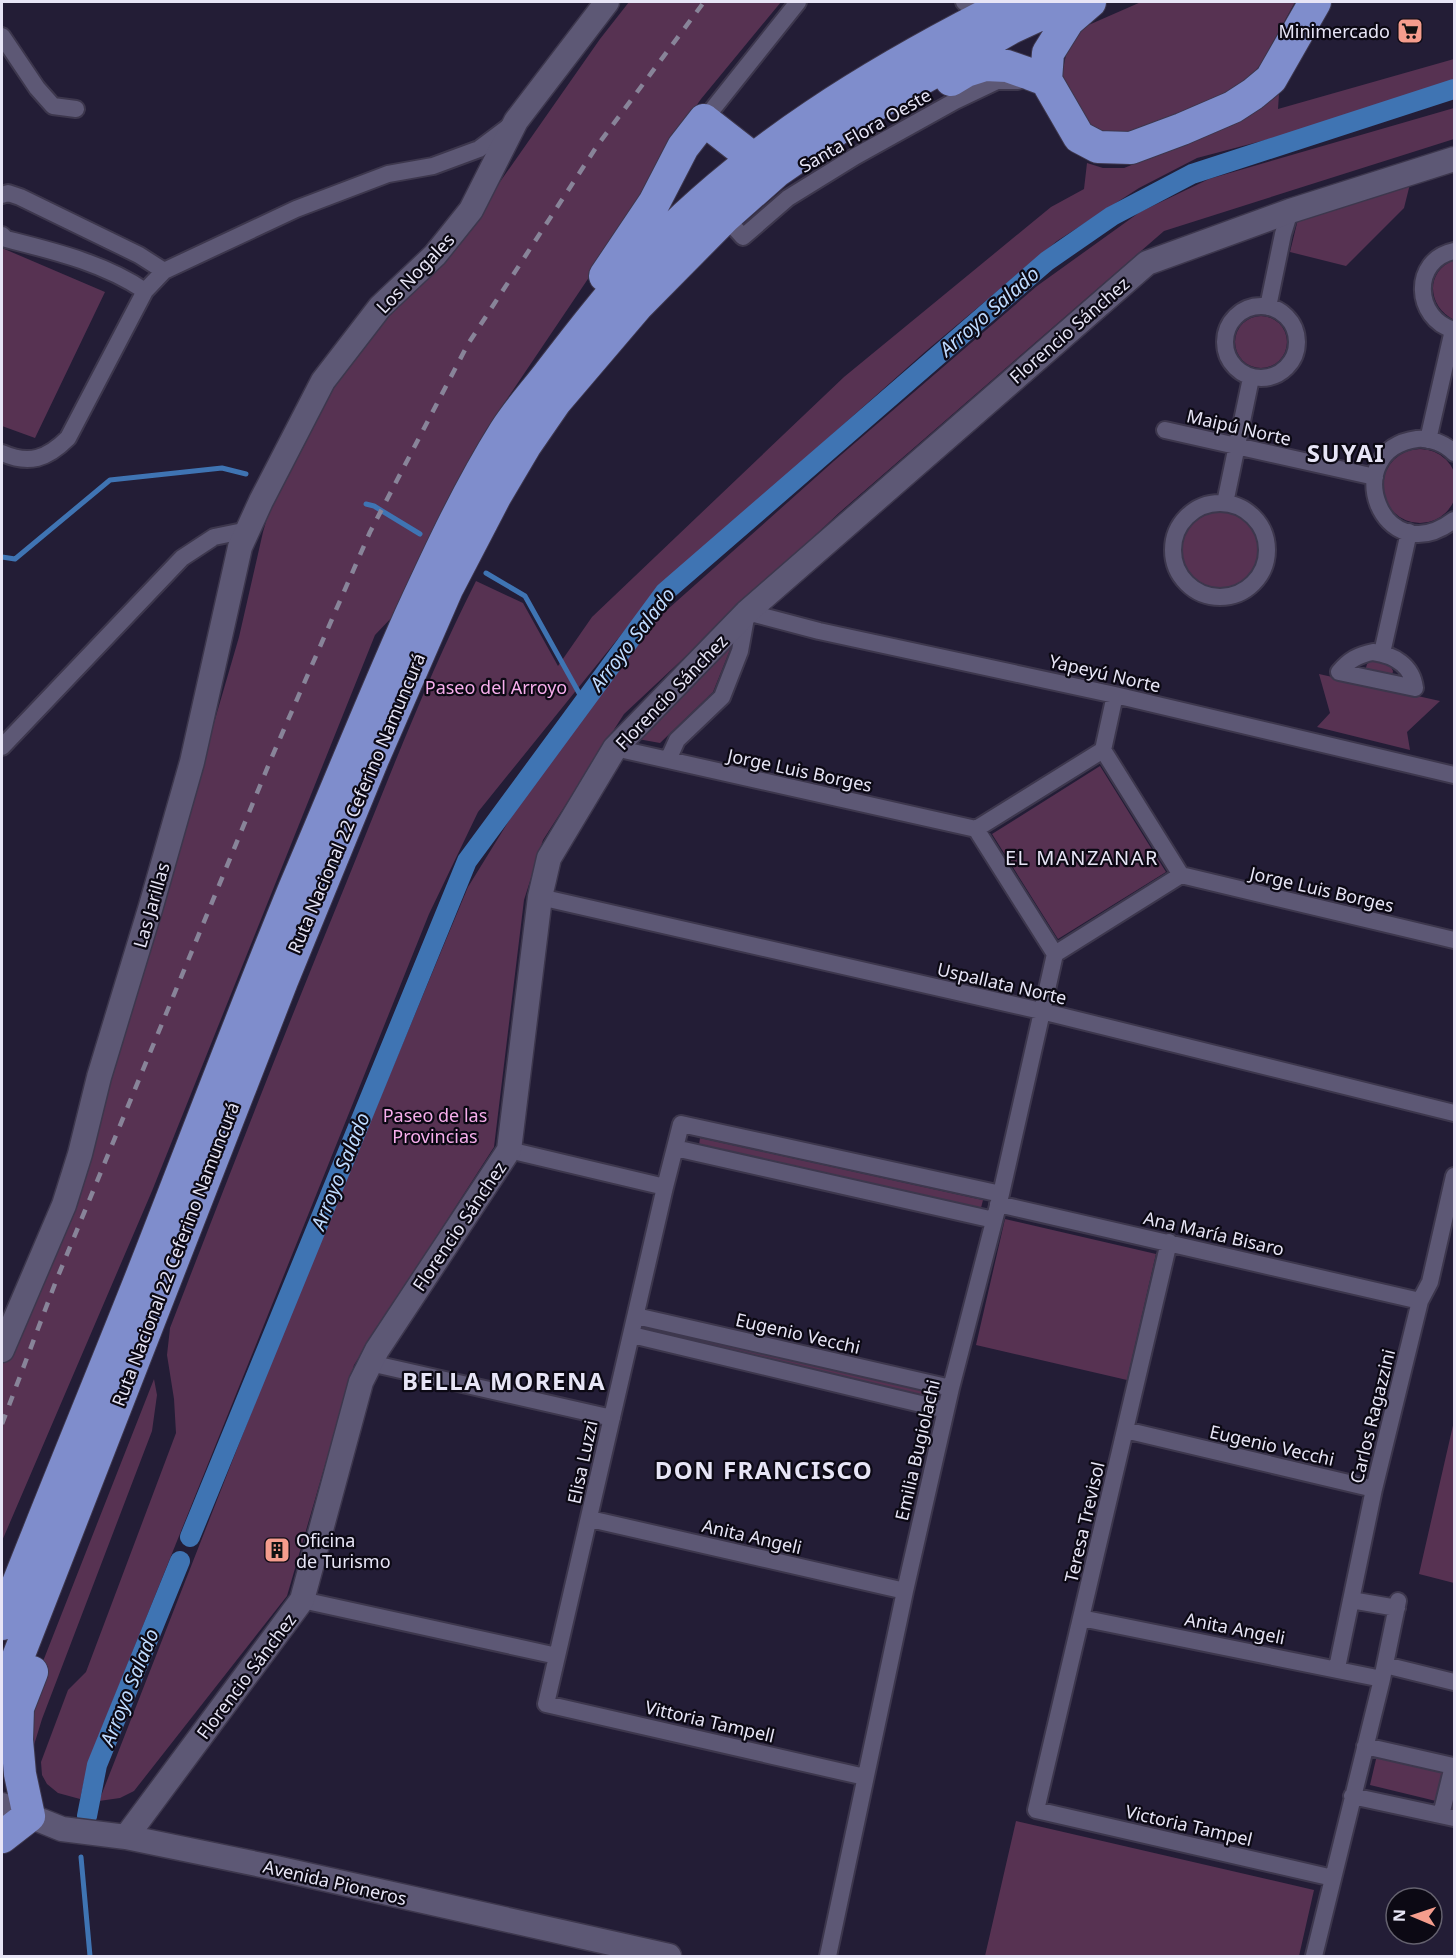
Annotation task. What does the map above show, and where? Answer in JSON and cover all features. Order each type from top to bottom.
[{"type":"highway","name":"Ruta Nacional 22 Ceferino Namuncurá","points":[[2,1698],[282,981],[373,759],[447,589],[496,495],[525,446],[556,401],[636,306],[725,217],[766,165],[827,108],[906,59],[982,6],[1012,2]]},
{"type":"highway","name":"Ruta Nacional 22 Ceferino Namuncurá","points":[[2,1624],[261,970],[386,670],[458,515],[507,427],[585,327],[642,260],[697,206],[1011,28],[1067,2]]},
{"type":"highway","points":[[1090,2],[1068,21],[1048,53],[1046,80],[1079,137],[1098,147],[1131,148],[1233,107],[1253,94],[1271,79],[1315,2]]},
{"type":"highway","points":[[507,427],[591,296],[643,222],[683,147],[704,120],[766,165],[966,71],[985,65],[1007,66],[1046,80]]},
{"type":"highway","points":[[2,1838],[15,1810],[20,1774],[17,1740],[18,1708],[160,1342],[191,1213]]},
{"type":"street","name":"Los Nogales","points":[[283,456],[323,381],[381,307],[435,255],[471,210],[516,121],[607,2]]},
{"type":"street","points":[[704,120],[798,2]]},
{"type":"street","points":[[2,36],[37,88],[53,106],[76,109]]},
{"type":"street","name":"Santa Flora Oeste","points":[[725,217],[743,237],[788,198],[856,156],[955,101],[997,81],[1046,80]]},
{"type":"street","points":[[2,453],[32,460],[55,451],[68,438],[145,291],[164,271],[296,209],[388,174],[433,166],[479,149],[516,121]]},
{"type":"street","name":"Florencio Sánchez","points":[[126,1837],[302,1600],[362,1382],[370,1364],[509,1150],[540,897],[549,858],[615,748],[747,612],[1147,263],[1290,211],[1455,159]]},
{"type":"street","points":[[2,195],[8,193],[20,197],[139,255],[164,271]]},
{"type":"street","points":[[1268,307],[1290,211]]},
{"type":"street","points":[[2,236],[107,270],[145,291]]},
{"type":"street","points":[[1428,440],[1454,330],[1435,320],[1427,309],[1423,296],[1423,282],[1428,269],[1437,259],[1455,250]]},
{"type":"street","points":[[1252,307],[1276,309],[1286,316],[1293,326],[1297,336],[1297,348],[1286,369],[1276,376],[1265,379],[1251,378],[1242,374],[1230,361],[1225,343],[1226,331],[1232,320],[1241,312],[1252,307]]},
{"type":"street","points":[[1225,503],[1251,378]]},
{"type":"street","name":"Maipú Norte","points":[[1165,430],[1237,448],[1375,477]]},
{"type":"street","points":[[1455,453],[1438,442],[1423,439],[1407,441],[1393,448],[1382,459],[1375,477],[1374,490],[1377,505],[1385,518],[1397,528],[1427,534],[1442,529],[1455,520]]},
{"type":"street","name":"Las Jarillas","points":[[2,1350],[64,1205],[77,1164],[99,1077],[192,762],[240,547],[283,456]]},
{"type":"street","points":[[1225,503],[1247,511],[1257,520],[1264,533],[1267,546],[1266,561],[1261,574],[1241,593],[1226,597],[1210,597],[1196,591],[1184,581],[1176,567],[1173,552],[1174,537],[1181,522],[1192,511],[1206,504],[1225,503]]},
{"type":"street","points":[[2,747],[182,558],[214,537],[248,530]]},
{"type":"street","points":[[1382,653],[1409,532]]},
{"type":"street","name":"Florencio Sánchez","points":[[668,760],[677,740],[722,697],[740,651],[747,612]]},
{"type":"street","name":"Yapeyú Norte","points":[[747,612],[819,631],[1116,695],[1455,775]]},
{"type":"street","points":[[1103,750],[1181,875],[1055,954],[976,829],[1103,750],[1116,695]]},
{"type":"street","name":"Jorge Luis Borges","points":[[615,748],[976,829]]},
{"type":"street","name":"Jorge Luis Borges","points":[[1181,875],[1455,940]]},
{"type":"street","name":"Uspallata Norte","points":[[540,897],[1041,1011],[1455,1113]]},
{"type":"street","name":"Emilia Bugiolachi","points":[[828,1956],[905,1591],[946,1410],[998,1206],[1055,954]]},
{"type":"street","name":"Ana María Bisaro","points":[[681,1124],[998,1206]]},
{"type":"street","name":"Elisa Luzzi","points":[[546,1704],[681,1124]]},
{"type":"street","name":"Ana María Bisaro","points":[[675,1148],[998,1206],[1169,1242],[1420,1301]]},
{"type":"street","points":[[509,1150],[666,1187]]},
{"type":"street","name":"Carlos Ragazzini","points":[[1337,1668],[1374,1489],[1420,1301],[1430,1282],[1455,1176]]},
{"type":"street","name":"Teresa Trevisol","points":[[1036,1810],[1169,1242]]},
{"type":"street","name":"Eugenio Vecchi","points":[[636,1316],[951,1388]]},
{"type":"street","points":[[632,1335],[946,1410]]},
{"type":"street","points":[[370,1364],[612,1418]]},
{"type":"street","name":"Eugenio Vecchi","points":[[1125,1430],[1374,1489]]},
{"type":"street","name":"Anita Angeli","points":[[590,1519],[905,1591]]},
{"type":"street","points":[[302,1600],[557,1656]]},
{"type":"street","points":[[1314,1956],[1398,1604],[1351,1600]]},
{"type":"street","name":"Anita Angeli","points":[[1082,1618],[1337,1668],[1455,1682]]},
{"type":"street","name":"Vittoria Tampell","points":[[546,1704],[865,1777]]},
{"type":"street","points":[[1352,1796],[1448,1817],[1453,1766],[1365,1746]]},
{"type":"street","points":[[2,1855],[15,1810]]},
{"type":"street","name":"Avenida Pioneros","points":[[15,1810],[62,1829],[126,1837],[276,1868],[669,1956]]},
{"type":"street","name":"Victoria Tampel","points":[[1036,1810],[1333,1878]]},
{"type":"green space","points":[[629,2],[781,2],[701,99],[670,143],[654,178],[486,430],[450,496],[394,615],[375,635],[152,1191],[2,1541],[2,1364],[85,1179],[108,1067],[188,812],[239,637],[263,532],[275,491],[313,416],[348,365],[388,317],[446,259],[600,39]]},
{"type":"green space","points":[[1141,2],[1295,2],[1261,64],[1245,83],[1214,102],[1122,134],[1099,132],[1083,123],[1062,74],[1067,50],[1084,27]]},
{"type":"green space","name":"Paseo del Arroyo","points":[[1454,59],[1454,81],[1318,126],[1197,158],[1139,188],[1057,241],[926,351],[658,589],[478,812],[429,914],[89,1760],[80,1799],[58,1793],[47,1784],[42,1775],[41,1762],[68,1690],[86,1672],[176,1433],[174,1399],[167,1355],[170,1328],[279,1048],[393,767],[424,692],[476,581],[523,603],[558,666],[592,617],[844,377],[1051,207],[1084,189],[1087,163],[1103,168],[1124,168],[1233,125],[1260,109],[1279,94],[1278,109]]},
{"type":"green space","name":"Paseo de las Provincias","points":[[1454,108],[1454,139],[1164,231],[840,512],[624,714],[543,840],[524,900],[494,1147],[354,1365],[287,1596],[134,1791],[120,1798],[99,1801],[288,1319],[468,887],[531,785],[659,617],[834,461],[1037,286],[1140,212],[1209,179]]},
{"type":"green space","points":[[1411,180],[1404,208],[1346,266],[1290,252],[1299,215]]},
{"type":"green space","points":[[2,248],[105,292],[35,438],[2,426]]},
{"type":"green space","points":[[1454,260],[1454,320],[1439,307],[1433,290],[1438,273],[1444,265]]},
{"type":"green space","points":[[1261,316],[1271,318],[1279,324],[1285,332],[1287,342],[1285,352],[1279,360],[1271,366],[1261,368],[1251,366],[1243,360],[1237,352],[1235,342],[1237,332],[1243,324],[1251,318]]},
{"type":"green space","points":[[1413,449],[1427,449],[1441,455],[1451,465],[1457,479],[1457,493],[1451,507],[1441,517],[1427,523],[1413,523],[1399,517],[1389,507],[1383,493],[1383,479],[1389,465],[1399,455]]},
{"type":"green space","points":[[1220,512],[1234,515],[1247,523],[1255,536],[1258,550],[1255,564],[1247,577],[1234,585],[1220,588],[1206,585],[1193,577],[1185,564],[1182,550],[1185,536],[1193,523],[1206,515]]},
{"type":"green space","points":[[732,645],[713,692],[660,743],[638,739]]},
{"type":"green space","points":[[1374,659],[1389,663],[1393,671],[1391,681],[1364,675],[1367,664]]},
{"type":"green space","points":[[1319,674],[1440,701],[1407,732],[1410,750],[1317,727],[1330,713]]},
{"type":"green space","points":[[1100,766],[1166,872],[1058,939],[992,834]]},
{"type":"green space","points":[[700,1138],[983,1200],[981,1208],[699,1145]]},
{"type":"green space","points":[[1005,1219],[1156,1254],[1127,1380],[976,1345]]},
{"type":"green space","points":[[651,1325],[933,1390],[931,1398],[649,1332]]},
{"type":"green space","points":[[154,1379],[157,1395],[152,1431],[42,1719],[30,1758],[27,1702]]},
{"type":"green space","points":[[1454,1421],[1454,1583],[1419,1574]]},
{"type":"green space","points":[[1377,1755],[1444,1771],[1436,1801],[1370,1785]]},
{"type":"green space","points":[[1016,1821],[1314,1890],[1299,1956],[985,1956]]},
{"type":"waterway","name":"Arroyo Salado","points":[[190,1537],[467,861],[665,592],[1047,261],[1112,216],[1192,174],[1454,89]]},
{"type":"waterway","points":[[2,557],[15,559],[110,480],[222,468],[246,474]]},
{"type":"waterway","points":[[366,504],[374,506],[420,534]]},
{"type":"waterway","points":[[486,573],[525,596],[584,702]]},
{"type":"waterway","name":"Arroyo Salado","points":[[87,1816],[97,1765],[180,1561]]},
{"type":"waterway","name":"Arroyo Salado","points":[[81,1857],[90,1956]]},
{"type":"railway","points":[[2,1424],[56,1281],[271,759],[370,532],[468,344],[597,146],[704,2]]},
{"type":"place","name":"Minimercado","points":[[1410,31]]},
{"type":"place","name":"Oficina de Turismo","points":[[277,1550]]},
{"type":"district","name":"SUYAI","points":[[1346,452]]},
{"type":"district","name":"EL MANZANAR","points":[[1082,857]]},
{"type":"district","name":"BELLA MORENA","points":[[504,1380]]},
{"type":"district","name":"DON FRANCISCO","points":[[764,1469]]}]
